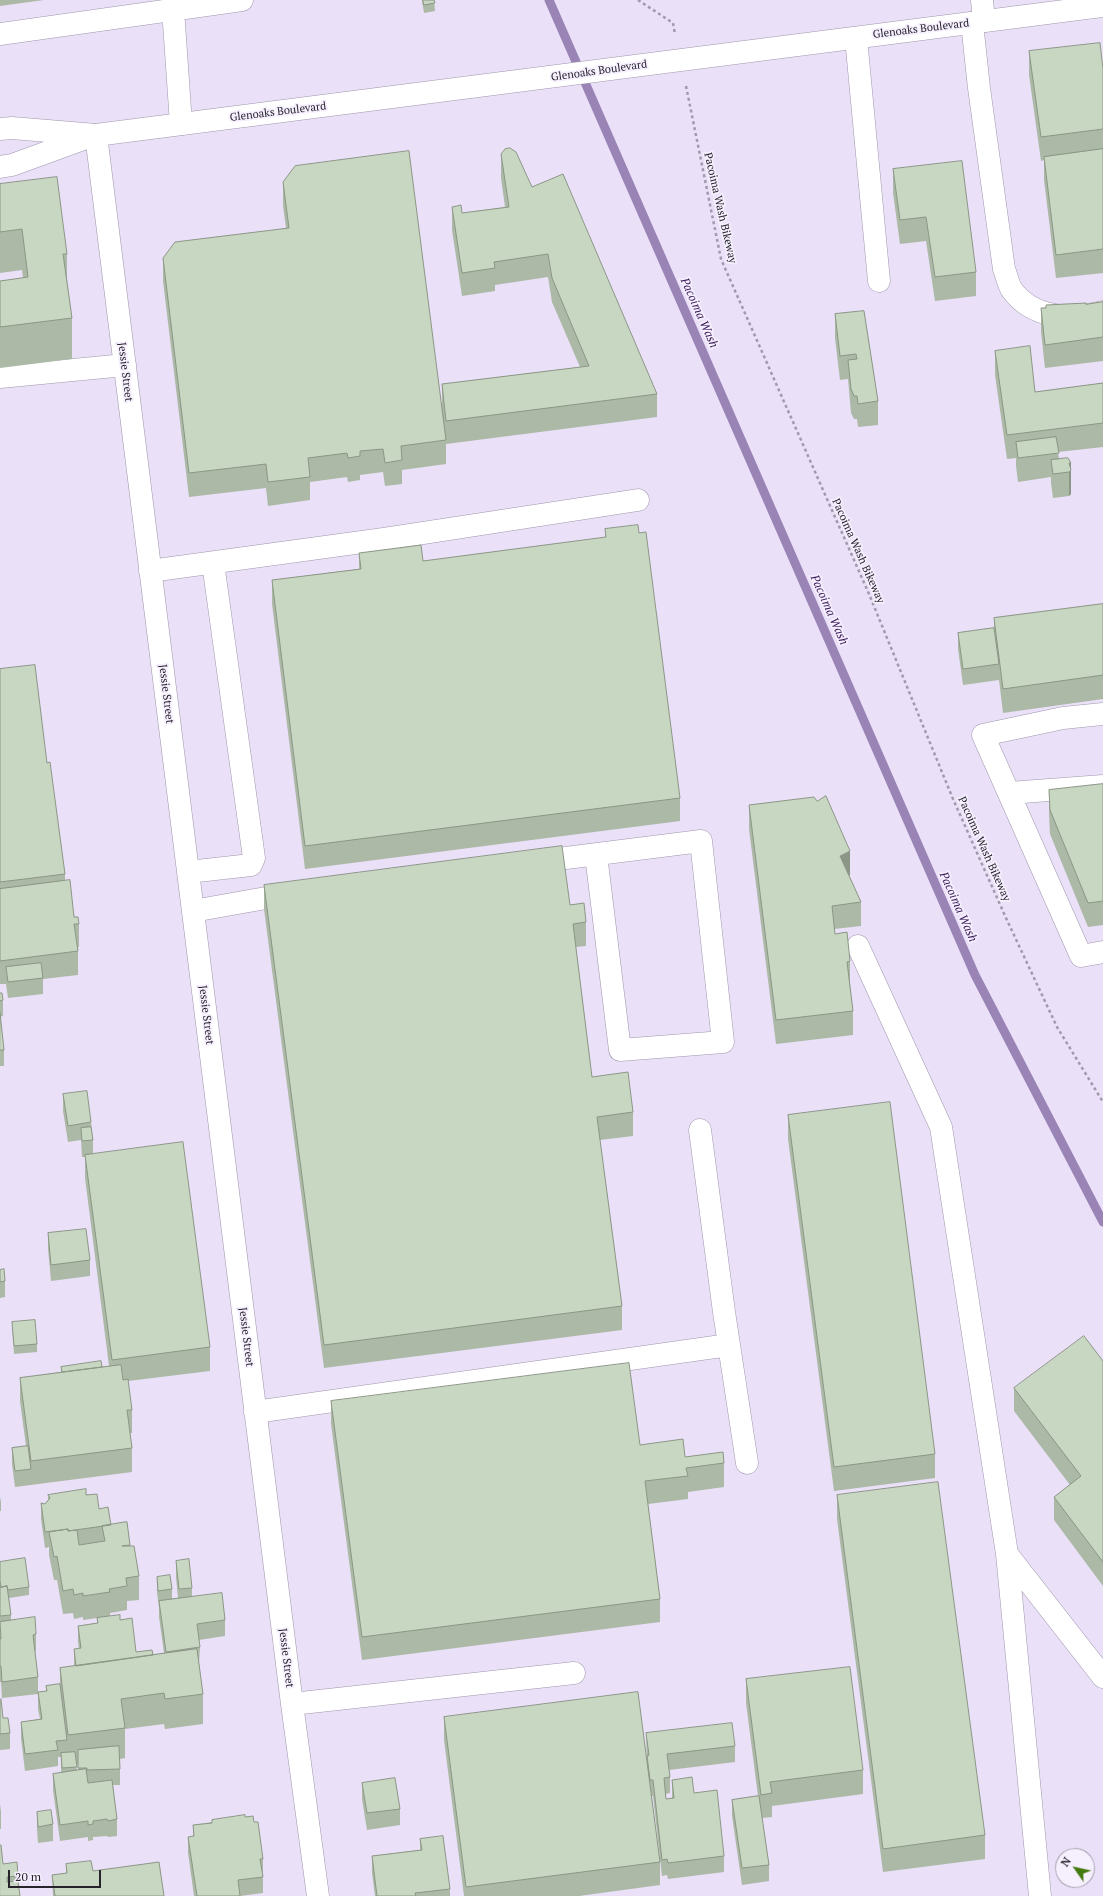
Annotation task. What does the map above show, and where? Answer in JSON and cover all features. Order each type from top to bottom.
[{"type":"street","points":[[0,34],[242,0]]},
{"type":"street","points":[[982,0],[978,22],[979,88],[1004,269],[1012,289],[1027,306],[1049,315],[1087,316],[1103,312]]},
{"type":"street","name":"Glenoaks Boulevard","points":[[0,129],[12,128],[96,135],[1103,6]]},
{"type":"street","points":[[172,9],[181,124]]},
{"type":"street","points":[[856,38],[879,281]]},
{"type":"street","name":"Glenoaks Boulevard","points":[[0,167],[12,165],[96,135]]},
{"type":"street","name":"Jessie Street","points":[[96,135],[255,1412],[318,1896]]},
{"type":"street","points":[[0,378],[124,365]]},
{"type":"street","points":[[150,571],[384,539],[638,500]]},
{"type":"street","points":[[188,872],[251,865],[254,858],[213,563]]},
{"type":"street","points":[[1103,714],[1063,718],[983,735],[1081,956],[1103,952]]},
{"type":"street","points":[[1009,793],[1103,786]]},
{"type":"street","points":[[517,865],[701,841],[723,1042],[620,1050],[596,855]]},
{"type":"street","points":[[193,911],[313,890]]},
{"type":"street","points":[[858,946],[941,1127],[1007,1554],[1040,1896]]},
{"type":"street","points":[[700,1130],[747,1463]]},
{"type":"street","points":[[255,1412],[730,1345]]},
{"type":"street","points":[[1007,1554],[1103,1677]]},
{"type":"street","points":[[292,1704],[574,1673]]},
{"type":"path","name":"Pacoima Wash Bikeway","points":[[638,0],[673,23],[721,259],[869,594],[953,799],[1006,918],[1057,1027],[1103,1102]]},
{"type":"building","points":[[423,0],[434,0],[435,3],[424,5]]},
{"type":"building","points":[[1100,43],[1103,69],[1103,129],[1041,137],[1029,51]]},
{"type":"building","points":[[510,148],[516,152],[532,187],[563,174],[657,394],[446,421],[442,384],[589,366],[552,278],[548,254],[494,262],[495,268],[462,273],[452,207],[461,205],[462,213],[509,207],[501,154],[505,149]]},
{"type":"building","points":[[1103,149],[1103,249],[1056,255],[1044,157]]},
{"type":"building","points":[[409,151],[446,440],[401,446],[402,460],[385,463],[383,449],[360,451],[360,456],[348,458],[347,453],[308,458],[310,477],[268,482],[266,464],[189,473],[163,258],[175,242],[289,228],[283,182],[295,166]]},
{"type":"building","points":[[962,161],[976,272],[935,277],[926,217],[900,220],[893,169]]},
{"type":"building","points":[[57,177],[67,254],[63,254],[72,318],[0,327],[0,281],[28,277],[22,229],[0,232],[0,184]]},
{"type":"building","points":[[1103,302],[1103,337],[1045,345],[1041,308],[1046,308],[1046,305]]},
{"type":"building","points":[[864,311],[878,401],[858,404],[857,396],[854,396],[851,389],[848,360],[857,359],[856,354],[840,356],[835,314]]},
{"type":"building","points":[[1030,346],[1035,392],[1103,383],[1103,423],[1007,435],[995,351]]},
{"type":"building","points":[[1056,437],[1059,453],[1018,458],[1016,442]]},
{"type":"building","points":[[1068,458],[1071,463],[1069,463],[1071,470],[1069,472],[1053,474],[1051,460]]},
{"type":"building","points":[[638,525],[639,533],[646,532],[680,798],[305,846],[272,580],[361,569],[359,553],[421,545],[423,561],[606,537],[605,529]]},
{"type":"building","points":[[1103,604],[1103,675],[1003,689],[994,618]]},
{"type":"building","points":[[994,628],[999,664],[963,669],[958,633]]},
{"type":"building","points":[[35,665],[47,763],[50,762],[65,874],[0,882],[0,669]]},
{"type":"building","points":[[1103,784],[1103,901],[1088,903],[1050,810],[1049,790]]},
{"type":"building","points":[[826,796],[850,851],[840,856],[861,902],[832,906],[835,934],[847,932],[850,961],[847,962],[853,1011],[776,1020],[749,805],[814,797],[817,801]]},
{"type":"building","points":[[562,846],[570,905],[584,903],[586,922],[573,924],[592,1077],[628,1072],[633,1112],[597,1117],[622,1306],[324,1345],[264,885]]},
{"type":"building","points":[[70,880],[74,917],[78,917],[79,924],[74,924],[78,951],[0,961],[0,889]]},
{"type":"building","points":[[41,963],[43,978],[8,982],[6,967]]},
{"type":"building","points":[[0,993],[2,993],[3,1000],[0,1001]]},
{"type":"building","points":[[0,1013],[4,1050],[0,1050]]},
{"type":"building","points":[[87,1091],[91,1122],[68,1126],[63,1094]]},
{"type":"building","points":[[890,1102],[935,1454],[834,1467],[788,1115]]},
{"type":"building","points":[[91,1127],[93,1140],[82,1141],[81,1128]]},
{"type":"building","points":[[183,1142],[210,1347],[112,1360],[85,1155]]},
{"type":"building","points":[[86,1229],[90,1260],[51,1265],[48,1233]]},
{"type":"building","points":[[4,1269],[5,1281],[0,1282],[0,1270]]},
{"type":"building","points":[[35,1320],[37,1344],[14,1346],[12,1322]]},
{"type":"building","points":[[1084,1336],[1103,1361],[1103,1562],[1054,1497],[1081,1476],[1014,1388]]},
{"type":"building","points":[[101,1361],[102,1367],[62,1372],[61,1367]]},
{"type":"building","points":[[629,1363],[640,1445],[683,1439],[685,1457],[723,1452],[724,1463],[686,1468],[688,1476],[645,1481],[660,1599],[362,1637],[331,1401]]},
{"type":"building","points":[[121,1365],[123,1380],[128,1379],[132,1410],[127,1410],[132,1448],[31,1461],[20,1378]]},
{"type":"building","points":[[28,1446],[31,1469],[15,1471],[12,1448]]},
{"type":"building","points":[[938,1482],[985,1835],[883,1849],[837,1495]]},
{"type":"building","points":[[86,1489],[86,1495],[97,1494],[99,1509],[108,1507],[111,1525],[68,1531],[68,1529],[45,1532],[41,1503],[45,1504],[50,1498],[48,1495]]},
{"type":"building","points":[[127,1522],[130,1545],[122,1546],[134,1546],[139,1576],[126,1578],[127,1586],[109,1589],[110,1592],[83,1596],[83,1593],[74,1595],[73,1589],[63,1591],[57,1556],[54,1557],[49,1532],[68,1529],[68,1531],[77,1530],[79,1545],[105,1541],[102,1526]]},
{"type":"building","points":[[25,1558],[29,1587],[8,1590],[7,1586],[1,1587],[0,1562]]},
{"type":"building","points":[[189,1559],[192,1588],[179,1589],[176,1561]]},
{"type":"building","points":[[170,1575],[172,1589],[158,1591],[157,1577]]},
{"type":"building","points":[[7,1586],[11,1615],[0,1616],[0,1588]]},
{"type":"building","points":[[222,1593],[225,1620],[197,1624],[200,1647],[166,1652],[159,1601]]},
{"type":"building","points":[[120,1615],[120,1620],[132,1618],[136,1652],[152,1650],[153,1655],[76,1666],[74,1649],[81,1648],[78,1626],[98,1623],[97,1618]]},
{"type":"building","points":[[35,1617],[36,1634],[33,1635],[38,1677],[2,1682],[0,1666],[0,1622]]},
{"type":"building","points":[[197,1649],[203,1694],[165,1699],[164,1693],[121,1699],[125,1728],[68,1735],[60,1668]]},
{"type":"building","points":[[850,1667],[863,1770],[770,1782],[772,1793],[761,1795],[746,1679]]},
{"type":"building","points":[[60,1684],[67,1740],[56,1741],[58,1750],[25,1754],[21,1722],[42,1719],[38,1692],[47,1691],[46,1686]]},
{"type":"building","points":[[638,1692],[660,1862],[466,1887],[444,1717]]},
{"type":"building","points":[[1,1699],[3,1718],[8,1718],[10,1733],[0,1734]]},
{"type":"building","points":[[732,1723],[735,1746],[667,1754],[670,1777],[664,1778],[666,1799],[674,1798],[672,1780],[692,1777],[694,1793],[717,1790],[724,1856],[668,1863],[667,1859],[662,1860],[653,1780],[650,1780],[646,1733]]},
{"type":"building","points":[[119,1746],[120,1769],[87,1770],[87,1768],[78,1768],[78,1750]]},
{"type":"building","points":[[75,1752],[77,1767],[62,1768],[61,1753]]},
{"type":"building","points":[[86,1769],[88,1783],[112,1780],[117,1819],[108,1821],[107,1819],[93,1821],[93,1824],[88,1825],[88,1821],[60,1825],[53,1774]]},
{"type":"building","points":[[395,1778],[400,1809],[367,1813],[362,1783]]},
{"type":"building","points":[[759,1796],[769,1865],[742,1868],[732,1800]]},
{"type":"building","points":[[51,1810],[53,1824],[38,1827],[37,1812]]},
{"type":"building","points":[[245,1815],[245,1817],[253,1816],[254,1822],[258,1822],[263,1859],[260,1859],[263,1877],[238,1880],[240,1896],[197,1896],[188,1837],[194,1836],[193,1825],[212,1823],[212,1820]]},
{"type":"building","points":[[443,1836],[450,1889],[415,1893],[416,1896],[377,1896],[372,1856],[422,1850],[420,1839]]},
{"type":"building","points":[[0,1845],[3,1864],[17,1862],[18,1876],[7,1877],[7,1882],[18,1881],[20,1896],[0,1896]]},
{"type":"building","points":[[91,1861],[93,1871],[159,1862],[164,1896],[55,1896],[52,1875],[67,1873],[66,1864]]},
{"type":"waterway","name":"Pacoima Wash","points":[[549,0],[975,975],[1103,1222]]}]
